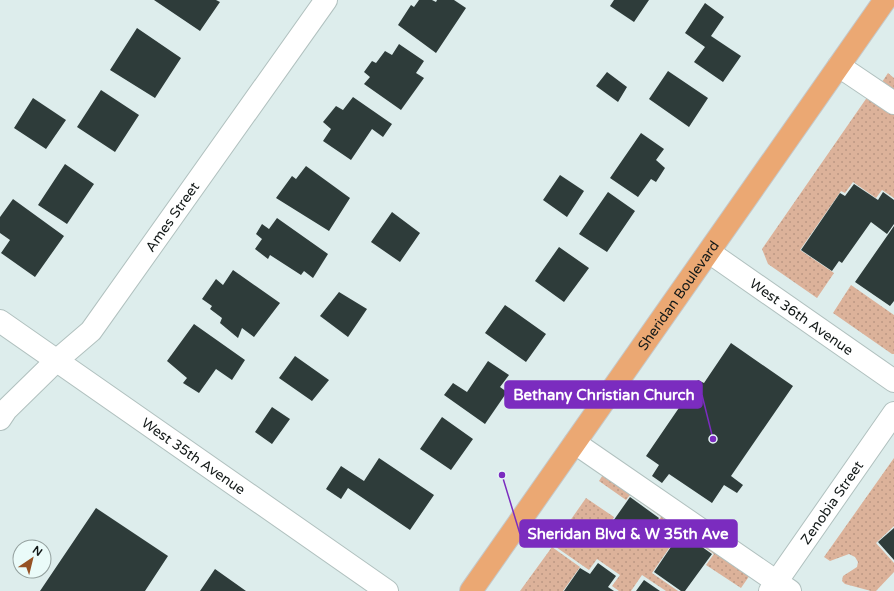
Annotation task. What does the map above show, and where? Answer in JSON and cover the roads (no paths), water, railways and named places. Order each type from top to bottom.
[{"type":"main road","name":"Sheridan Boulevard","points":[[471,591],[885,0]]},
{"type":"street","name":"Ames Street","points":[[0,419],[6,410],[56,361],[91,331],[326,0]]},
{"type":"street","points":[[839,66],[894,104]]},
{"type":"street","name":"West 36th Avenue","points":[[708,252],[894,381]]},
{"type":"street","name":"West 35th Avenue","points":[[0,321],[387,591]]},
{"type":"street","name":"Zenobia Street","points":[[778,588],[894,414]]},
{"type":"street","points":[[575,443],[778,588]]},
{"type":"place","name":"Bethany Christian Church","points":[[713,439]]},
{"type":"place","name":"Sheridan Blvd & W 35th Ave","points":[[502,475]]}]
